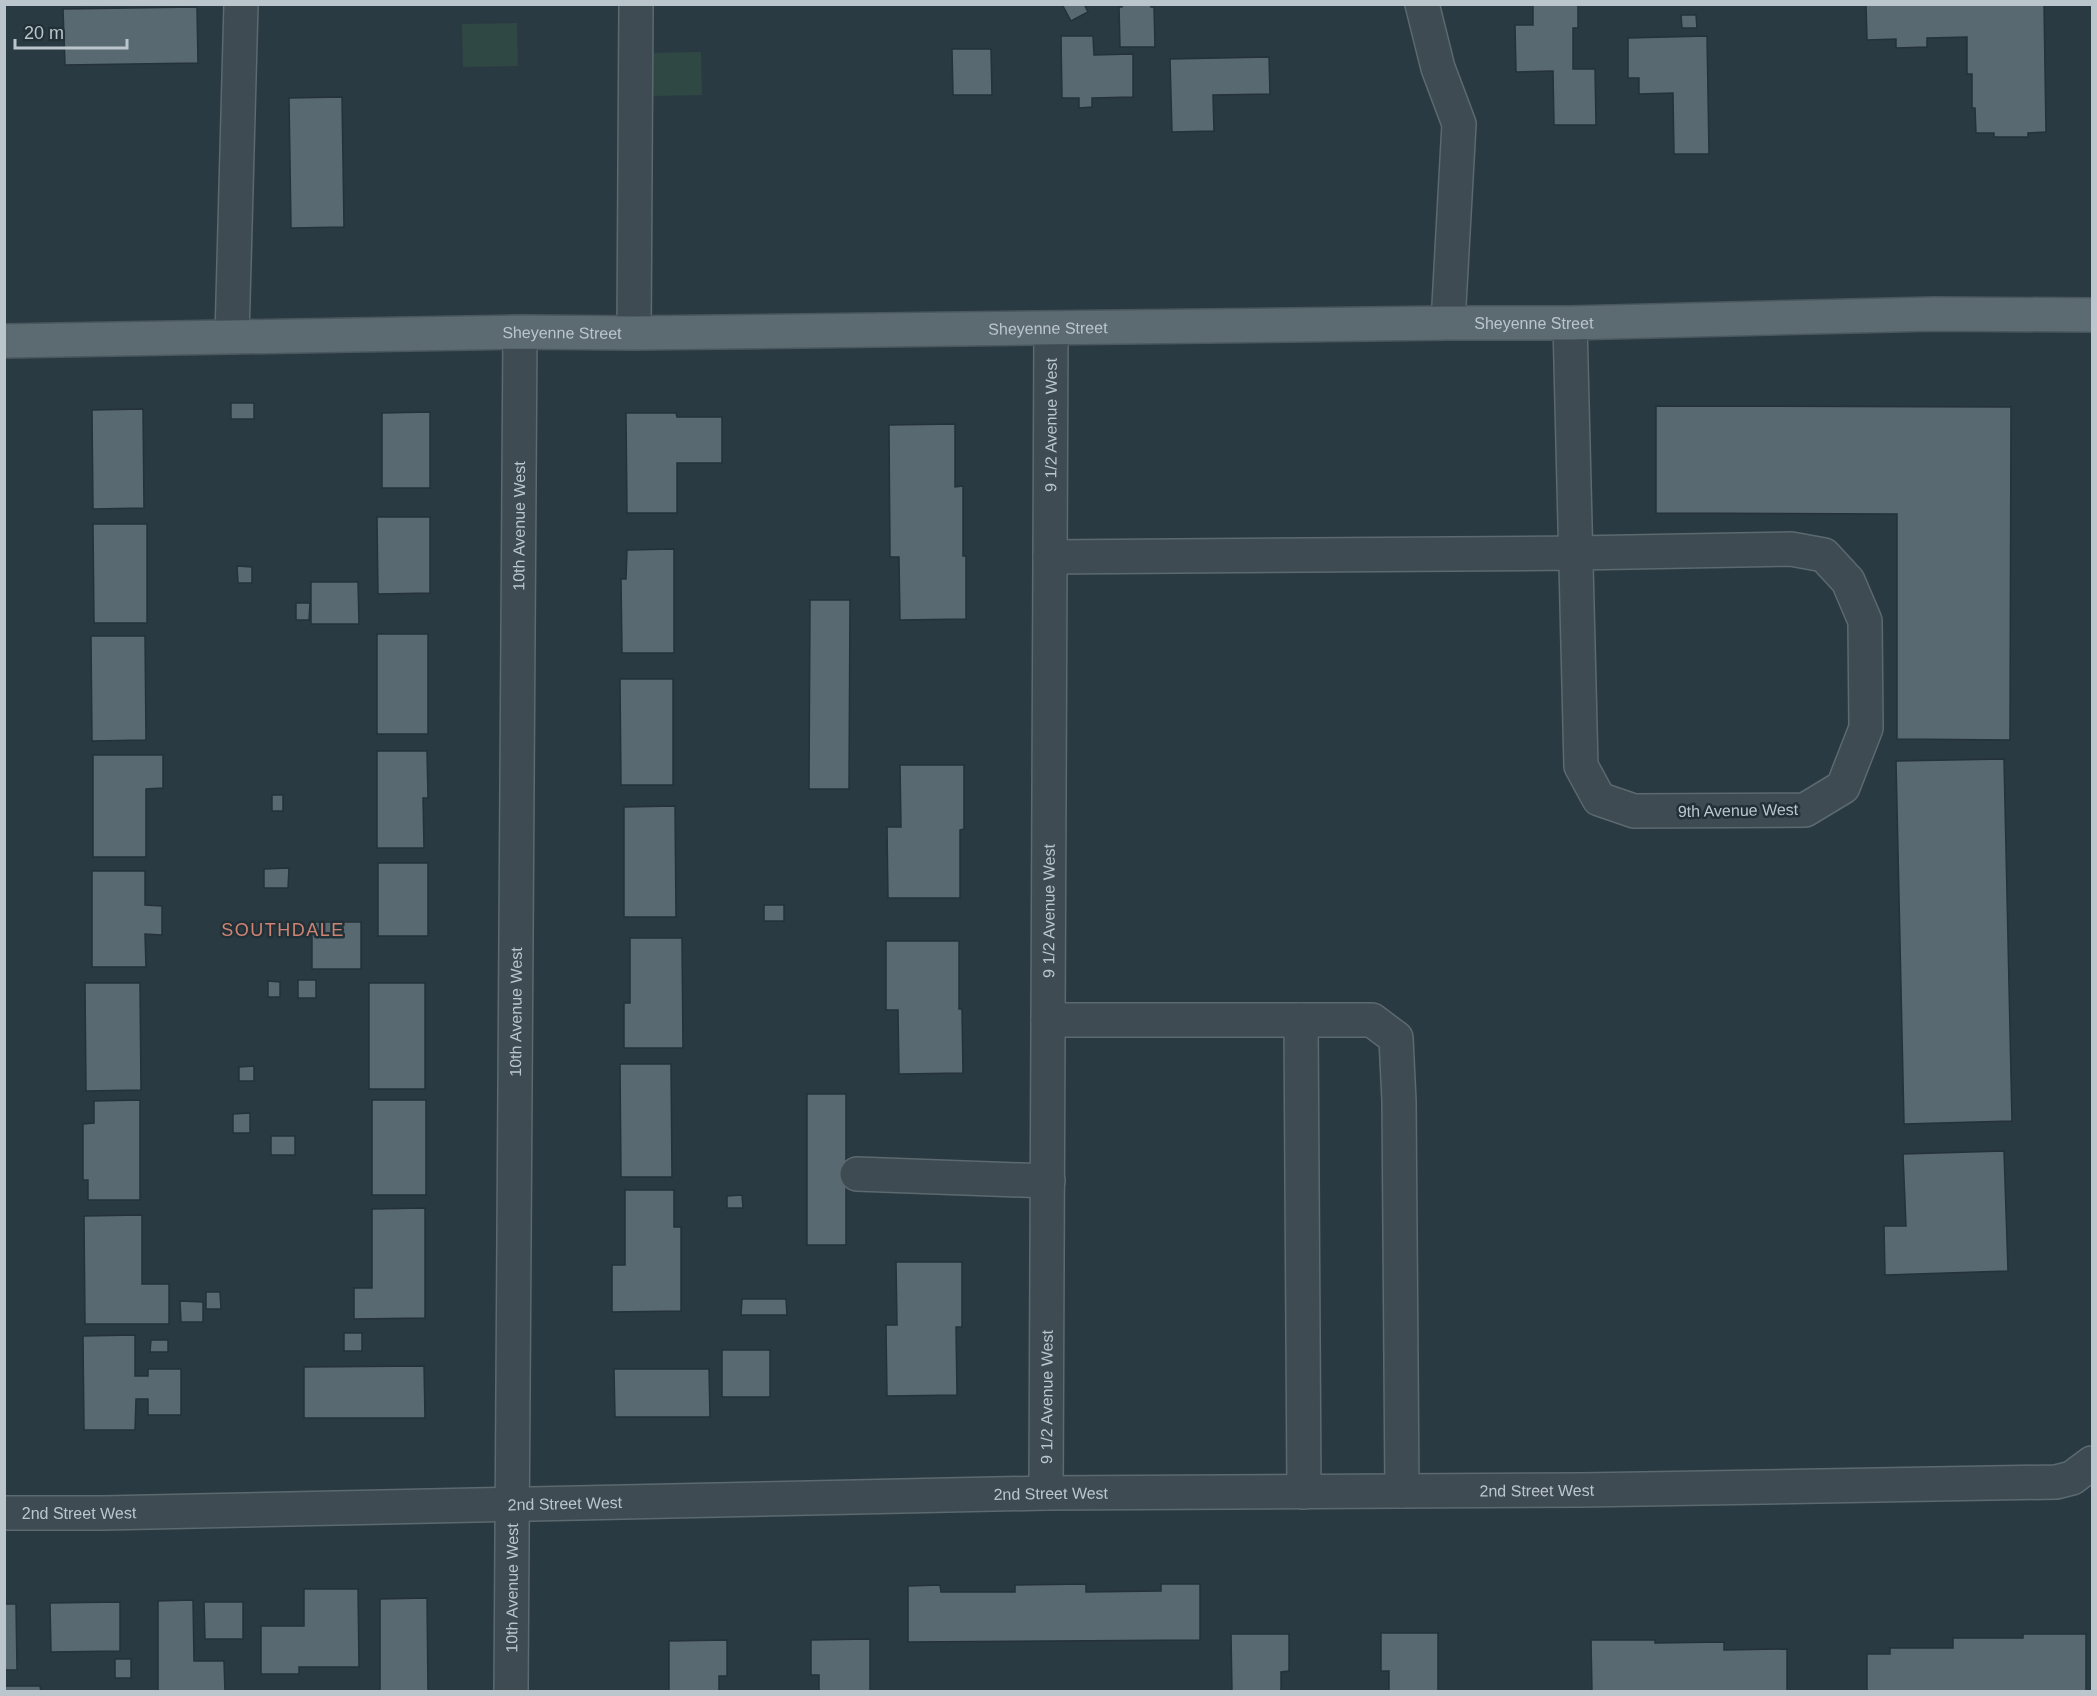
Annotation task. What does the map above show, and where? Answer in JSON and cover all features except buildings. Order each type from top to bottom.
[{"type":"main road","name":"Sheyenne Street","points":[[4,341],[520,332],[634,333],[1570,323],[1934,314],[2092,315]]},
{"type":"street","points":[[232,337],[242,4]]},
{"type":"street","points":[[634,333],[636,4]]},
{"type":"street","points":[[1422,4],[1438,68],[1459,124],[1448,323]]},
{"type":"street","name":"9th Avenue West","points":[[1570,323],[1581,766],[1599,800],[1634,811],[1805,810],[1843,787],[1866,728],[1865,621],[1848,581],[1824,555],[1791,549],[1576,553]]},
{"type":"street","name":"9 1/2 Avenue West","points":[[1046,1493],[1051,329]]},
{"type":"street","name":"10th Avenue West","points":[[512,1692],[520,332]]},
{"type":"street","points":[[1050,557],[1576,553]]},
{"type":"street","points":[[1048,1020],[1372,1020],[1396,1038],[1399,1101],[1402,1491]]},
{"type":"street","points":[[1301,1020],[1304,1492]]},
{"type":"street","points":[[857,1174],[1048,1181]]},
{"type":"street","name":"2nd Street West","points":[[4,1513],[103,1514],[1046,1493],[1592,1490],[2056,1482],[2072,1478],[2092,1463]]},
{"type":"green space","points":[[517,23],[518,66],[463,67],[462,24]]},
{"type":"green space","points":[[701,52],[702,95],[649,96],[649,53]]},
{"type":"district","name":"SOUTHDALE","points":[[283,930]]}]
